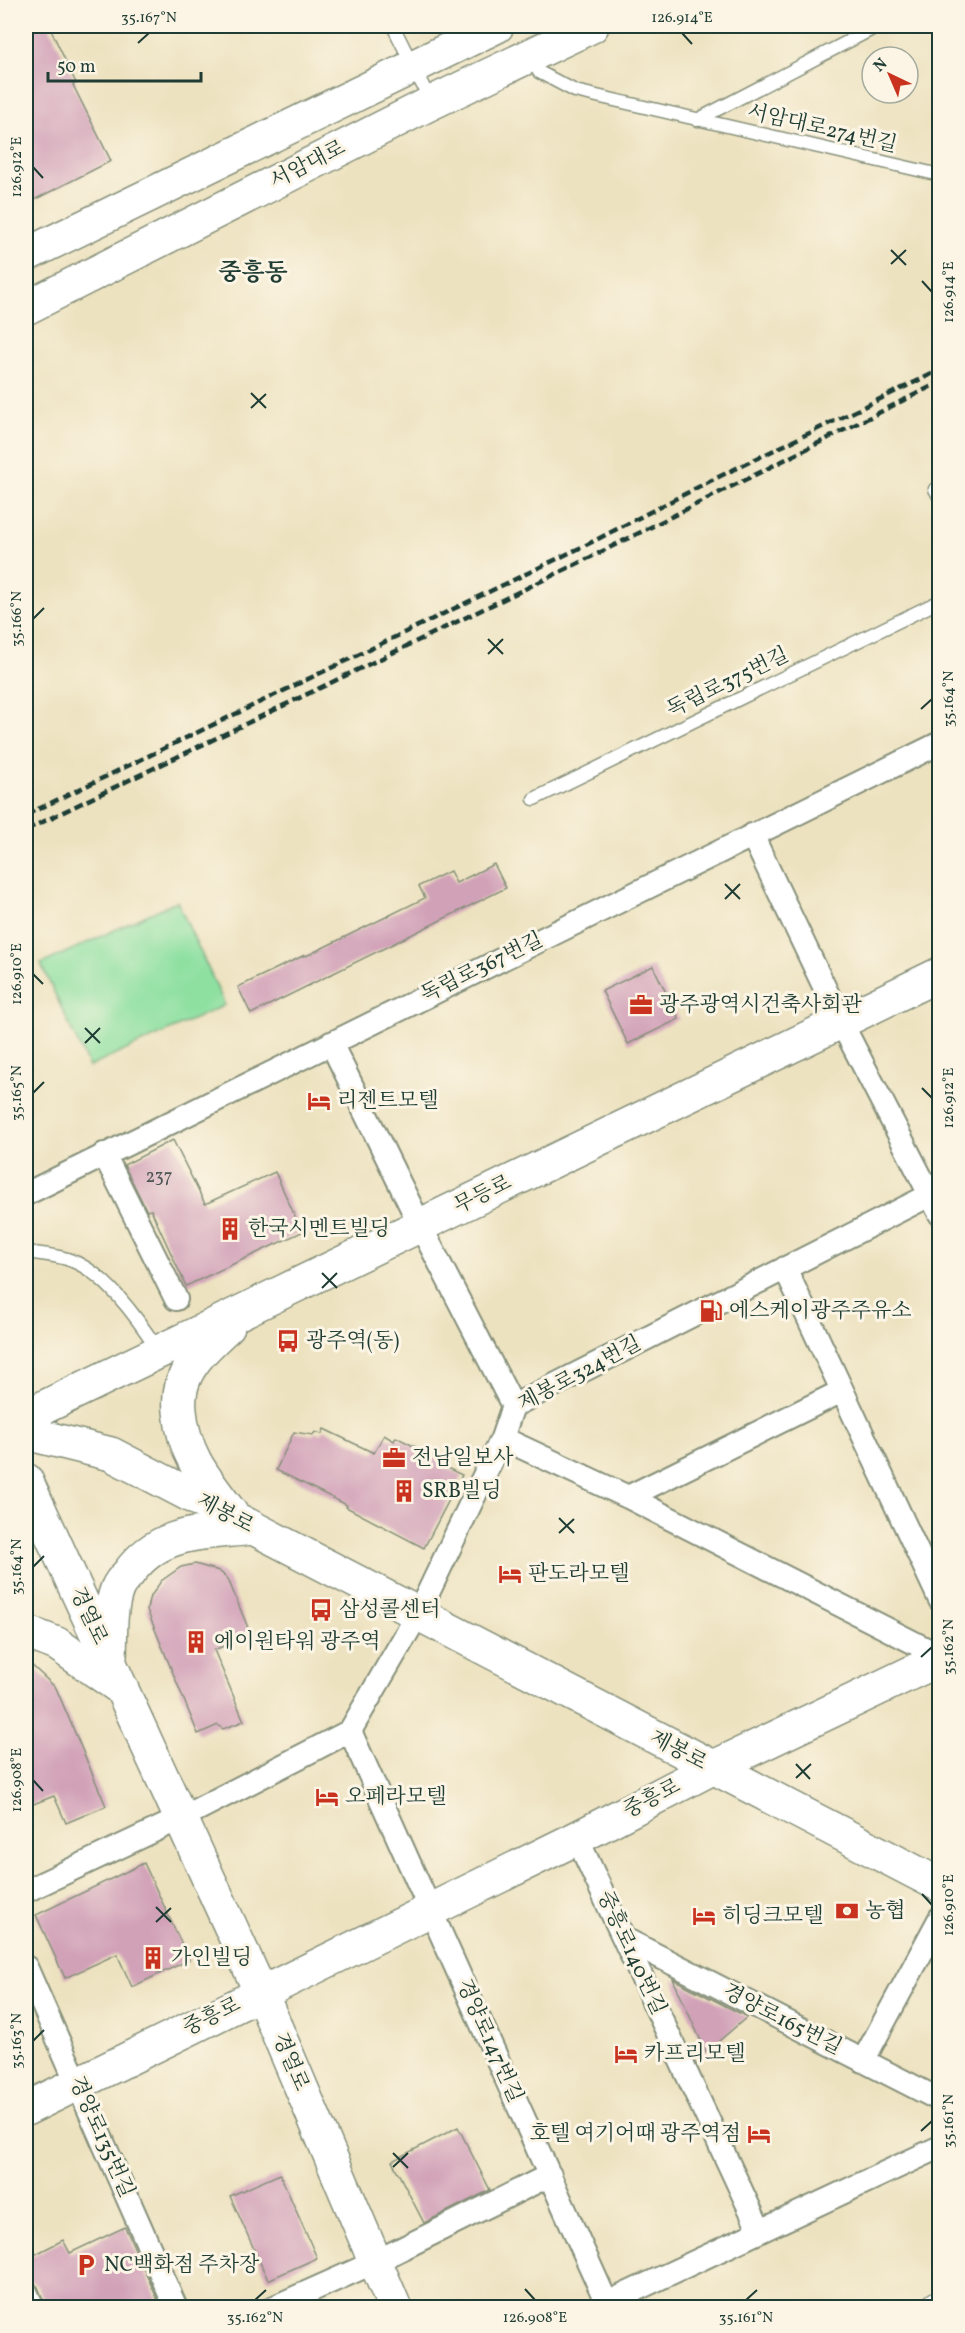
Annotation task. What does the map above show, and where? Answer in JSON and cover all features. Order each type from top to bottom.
[{"type":"street","name":"서암대로","points":[[26,255],[412,65],[497,26]]},
{"type":"street","name":"서암대로","points":[[26,308],[431,103],[592,26]]},
{"type":"street","name":"독립로367번길","points":[[26,1194],[939,743]]},
{"type":"street","points":[[752,835],[841,1022],[936,1200]]},
{"type":"street","name":"무등로","points":[[26,1416],[939,974]]},
{"type":"street","points":[[331,1043],[420,1225],[513,1406]]},
{"type":"street","points":[[105,1154],[176,1299]]},
{"type":"street","name":"제봉로324번길","points":[[418,1614],[502,1438],[513,1406],[785,1268],[936,1200]]},
{"type":"street","points":[[785,1268],[939,1600]]},
{"type":"street","points":[[116,1676],[111,1619],[117,1588],[136,1563],[153,1547],[183,1536],[244,1524],[208,1482],[188,1451],[182,1428],[179,1400],[183,1380],[195,1359],[246,1308]]},
{"type":"street","points":[[628,1497],[842,1391]]},
{"type":"street","name":"제봉로","points":[[26,1433],[111,1454],[939,1885]]},
{"type":"street","name":"중흥로","points":[[502,1438],[628,1497],[939,1658]]},
{"type":"street","name":"경열로","points":[[26,1480],[261,1993],[394,2307]]},
{"type":"street","points":[[26,1891],[181,1818],[350,1731],[418,1614]]},
{"type":"street","points":[[26,1632],[57,1644],[116,1676]]},
{"type":"street","name":"중흥로","points":[[26,2109],[577,1838],[712,1768],[939,1658]]},
{"type":"street","points":[[350,1731],[431,1910]]},
{"type":"street","name":"중흥로140번길","points":[[577,1838],[760,2231]]},
{"type":"street","name":"경양로147번길","points":[[431,1910],[608,2305],[760,2231]]},
{"type":"street","points":[[863,2061],[939,1918]]},
{"type":"street","name":"경양로165번길","points":[[624,1939],[939,2100]]},
{"type":"street","name":"경양로135번길","points":[[26,1967],[176,2307]]},
{"type":"street","points":[[760,2231],[939,2147]]},
{"type":"street","points":[[272,2307],[375,2262],[550,2175]]},
{"type":"street","points":[[26,2292],[33,2307]]},
{"type":"lane","points":[[393,26],[431,103]]},
{"type":"lane","name":"서암대로274번길","points":[[697,120],[878,26]]},
{"type":"lane","name":"서암대로274번길","points":[[530,55],[539,72],[575,91],[938,174]]},
{"type":"lane","name":"독립로375번길","points":[[534,799],[939,602]]},
{"type":"lane","points":[[26,1252],[69,1259],[87,1270],[108,1286],[136,1317],[159,1351]]},
{"type":"green space","points":[[177,901],[225,1005],[89,1067],[41,964]]},
{"type":"building","points":[[26,26],[49,26],[76,83],[73,85],[111,161],[26,204]]},
{"type":"building","points":[[494,864],[506,888],[251,1014],[238,987],[425,898],[419,886],[450,871],[456,883]]},
{"type":"building","name":"광주광역시건축사회관","points":[[653,966],[679,1019],[628,1044],[602,991]]},
{"type":"building","name":"한국시멘트빌딩","points":[[173,1140],[205,1204],[275,1172],[302,1232],[186,1286],[151,1210],[147,1211],[124,1165]]},
{"type":"building","name":"SRB빌딩","points":[[324,1429],[374,1453],[384,1435],[394,1441],[396,1437],[447,1463],[445,1467],[462,1475],[424,1548],[346,1507],[347,1505],[276,1470],[294,1432],[313,1435],[315,1432],[322,1434]]},
{"type":"building","name":"에이원타워 광주역","points":[[195,1564],[219,1571],[228,1579],[251,1635],[214,1650],[244,1721],[223,1729],[218,1725],[198,1734],[147,1610],[149,1599],[161,1581],[181,1567]]},
{"type":"building","points":[[26,1660],[56,1688],[106,1806],[66,1823],[54,1796],[26,1807]]},
{"type":"building","points":[[144,1863],[189,1960],[132,1987],[117,1954],[65,1978],[36,1915]]},
{"type":"building","points":[[673,1979],[747,2017],[706,2052]]},
{"type":"building","points":[[458,2127],[490,2190],[424,2223],[392,2161]]},
{"type":"building","points":[[280,2174],[317,2258],[268,2280],[230,2196]]},
{"type":"building","name":"NC백화점 주차장","points":[[125,2227],[161,2307],[46,2307],[38,2287],[29,2279],[26,2272],[26,2259],[63,2240],[70,2253]]},
{"type":"railway","points":[[26,815],[588,544],[710,481],[940,370]]},
{"type":"railway","points":[[26,830],[593,556],[940,382]]},
{"type":"place","name":"광주광역시건축사회관","points":[[641,1005]]},
{"type":"place","name":"리젠트모텔","points":[[319,1101]]},
{"type":"place","name":"한국시멘트빌딩","points":[[230,1229]]},
{"type":"place","name":"에스케이광주주유소","points":[[711,1311]]},
{"type":"place","name":"광주역(동)","points":[[288,1341]]},
{"type":"place","name":"전남일보사","points":[[394,1458]]},
{"type":"place","name":"SRB빌딩","points":[[404,1491]]},
{"type":"place","name":"판도라모텔","points":[[510,1574]]},
{"type":"place","name":"삼성콜센터","points":[[321,1610]]},
{"type":"place","name":"에이원타워 광주역","points":[[196,1642]]},
{"type":"place","name":"오페라모텔","points":[[327,1797]]},
{"type":"place","name":"농협","points":[[847,1911]]},
{"type":"place","name":"히딩크모텔","points":[[704,1916]]},
{"type":"place","name":"가인빌딩","points":[[153,1958]]},
{"type":"place","name":"카프리모텔","points":[[626,2054]]},
{"type":"place","name":"호텔 여기어때 광주역점","points":[[759,2134]]},
{"type":"place","name":"NC백화점 주차장","points":[[86,2265]]},
{"type":"district","name":"중흥동","points":[[253,274]]}]
